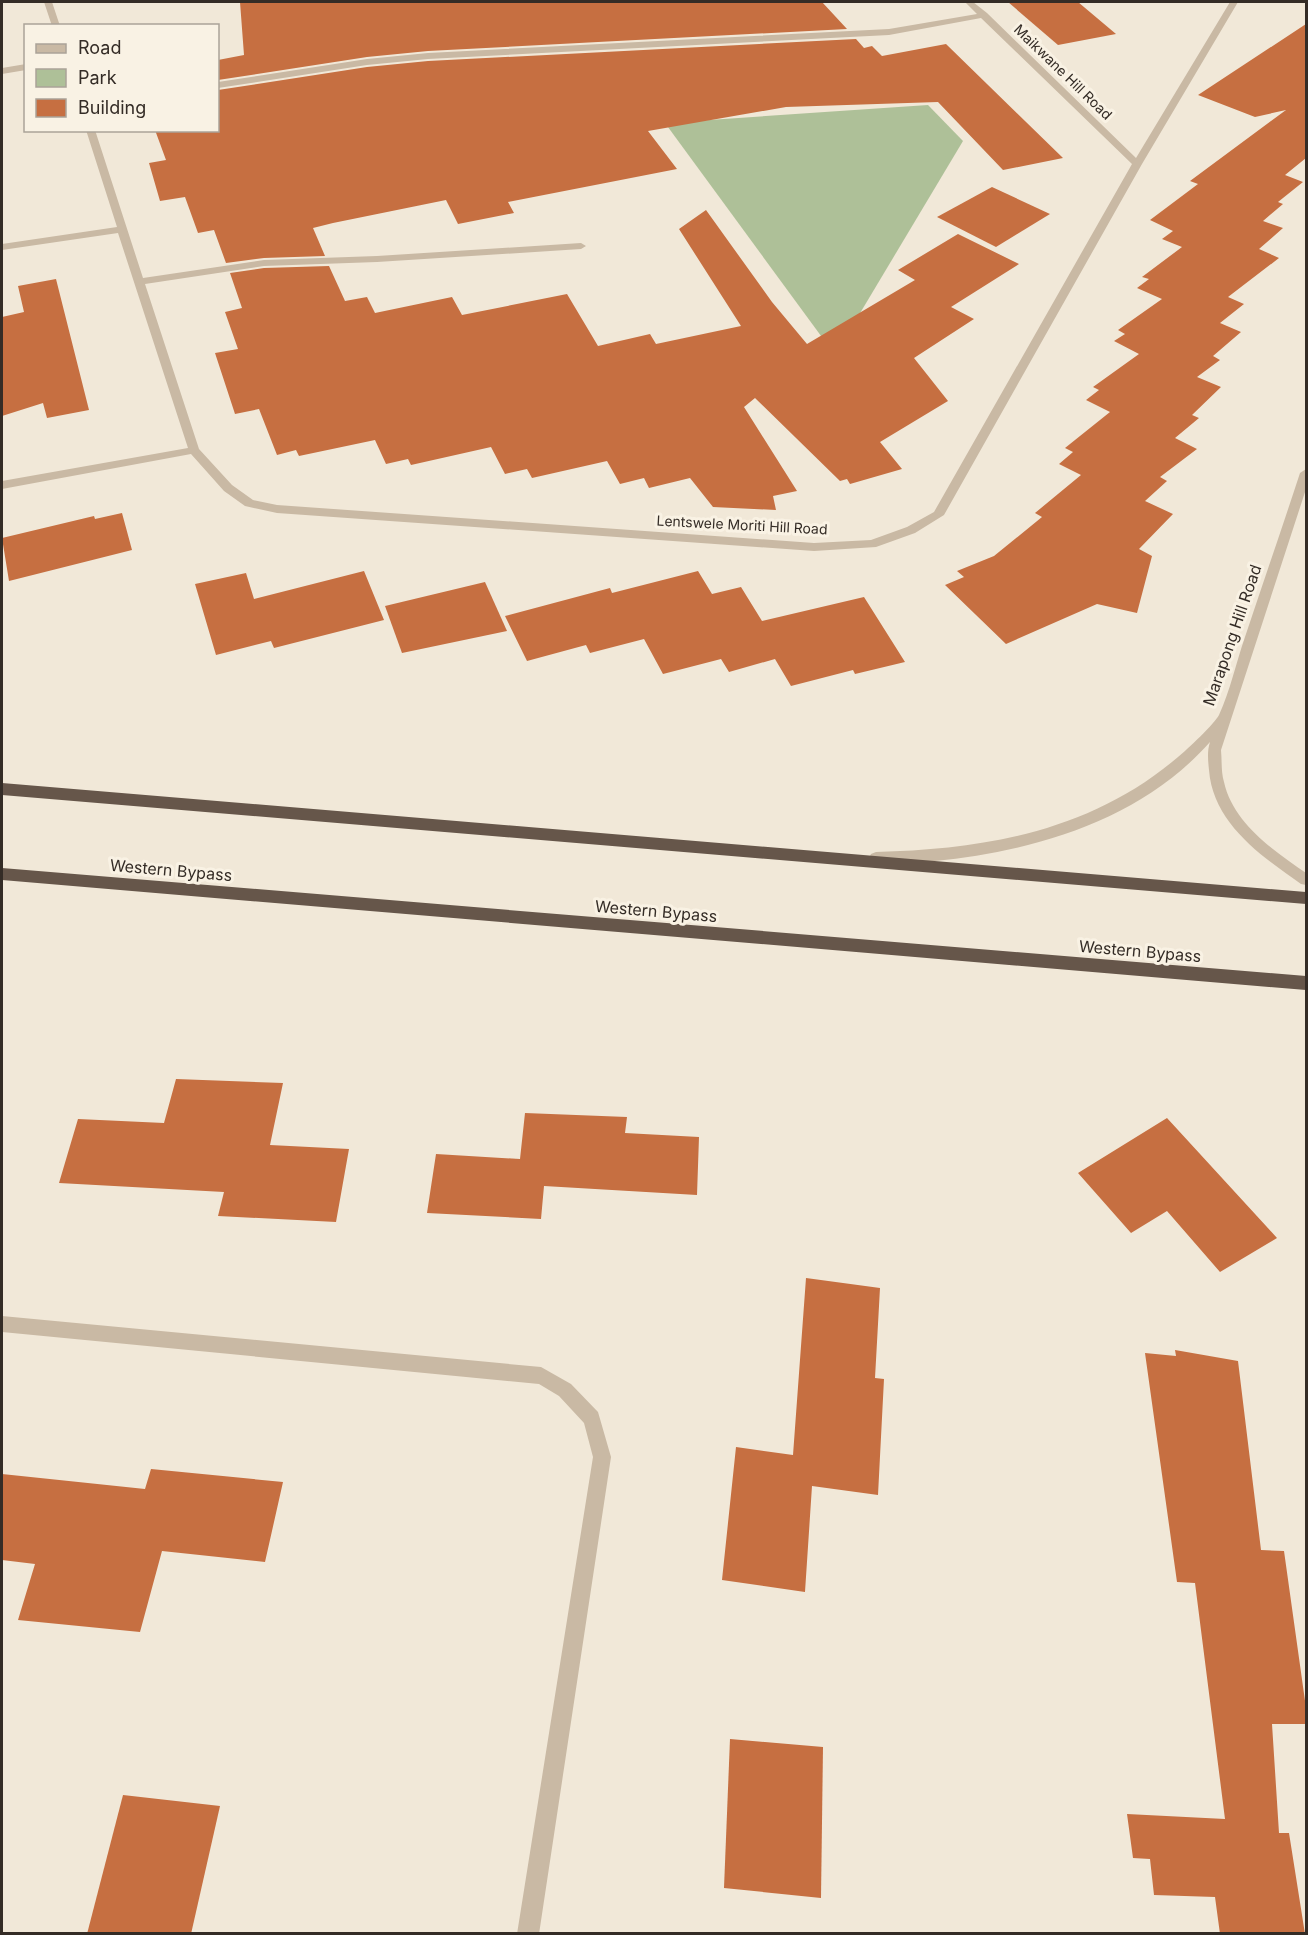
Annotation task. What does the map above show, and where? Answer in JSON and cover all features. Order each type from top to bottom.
[{"type":"highway","points":[[2,789],[1306,898]]},
{"type":"highway","name":"Western Bypass","points":[[2,874],[1306,983]]},
{"type":"street","points":[[48,2],[55,24]]},
{"type":"street","name":"Maikwane Hill Road","points":[[969,2],[1137,164]]},
{"type":"street","name":"Lentswele Moriti Hill Road","points":[[194,450],[228,488],[249,503],[277,509],[813,547],[872,544],[911,530],[938,515],[1137,164],[1234,2]]},
{"type":"street","points":[[219,85],[367,62],[418,57],[888,32],[984,15]]},
{"type":"street","points":[[2,71],[24,68]]},
{"type":"street","points":[[2,485],[194,450],[91,132]]},
{"type":"street","points":[[2,247],[123,229]]},
{"type":"street","points":[[140,282],[264,263],[376,259],[580,246]]},
{"type":"street","name":"Marapong Hill Road","points":[[843,858],[913,858],[980,851],[1043,836],[1100,814],[1149,787],[1191,755],[1223,719],[1306,472]]},
{"type":"street","points":[[1223,719],[1214,750],[1217,784],[1235,820],[1266,854],[1306,880]]},
{"type":"street","points":[[2,1324],[541,1376],[565,1390],[592,1418],[602,1457],[528,1934]]},
{"type":"green space","points":[[928,105],[963,141],[835,355],[665,123]]},
{"type":"building","points":[[240,2],[822,2],[847,29],[428,51],[367,57],[219,80],[219,60],[244,55]]},
{"type":"building","points":[[1008,2],[1078,2],[1116,34],[1058,45]]},
{"type":"building","points":[[1306,24],[1306,158],[1285,175],[1303,182],[1278,202],[1283,204],[1263,221],[1283,228],[1259,249],[1279,258],[1228,297],[1244,304],[1220,323],[1241,332],[1213,356],[1220,360],[1197,377],[1221,387],[1192,415],[1199,418],[1175,438],[1197,449],[1160,477],[1167,481],[1145,501],[1173,514],[1139,549],[1152,556],[1137,613],[1097,604],[1006,644],[945,585],[964,577],[957,571],[994,556],[1042,517],[1035,513],[1081,475],[1059,464],[1073,452],[1065,448],[1110,412],[1086,400],[1099,390],[1093,387],[1139,354],[1114,341],[1125,334],[1118,330],[1162,299],[1137,288],[1149,279],[1142,277],[1182,247],[1162,239],[1173,231],[1150,220],[1198,184],[1190,181],[1286,110],[1255,117],[1198,95]]},
{"type":"building","points":[[856,39],[864,48],[872,46],[882,56],[946,44],[1063,158],[1003,170],[938,102],[786,107],[648,131],[677,169],[508,202],[514,213],[458,224],[446,200],[333,223],[313,228],[325,256],[264,258],[226,263],[214,230],[198,233],[185,197],[160,201],[149,163],[166,160],[156,132],[219,132],[219,90],[367,67],[428,61]]},
{"type":"building","points":[[992,187],[1050,214],[996,247],[937,217]]},
{"type":"building","points":[[706,210],[772,302],[807,344],[915,280],[898,270],[958,234],[1019,264],[951,307],[974,319],[914,358],[948,401],[880,442],[902,469],[850,484],[847,479],[840,481],[755,398],[744,407],[797,491],[773,496],[776,510],[713,507],[690,478],[649,488],[644,478],[620,484],[607,461],[532,478],[527,469],[505,474],[491,447],[411,465],[408,459],[386,464],[375,440],[299,456],[296,450],[277,455],[259,409],[235,414],[215,353],[238,349],[225,312],[242,308],[230,273],[264,268],[329,266],[345,301],[367,297],[375,313],[452,297],[462,315],[567,294],[598,346],[650,334],[656,344],[741,326],[679,229]]},
{"type":"building","points":[[56,279],[89,410],[47,418],[43,403],[2,416],[2,317],[24,312],[18,286]]},
{"type":"building","points":[[122,513],[132,550],[9,581],[2,538],[94,516],[95,519]]},
{"type":"building","points":[[364,571],[384,620],[274,648],[271,641],[216,655],[195,584],[246,573],[254,599]]},
{"type":"building","points":[[698,571],[712,594],[741,587],[762,621],[864,597],[905,662],[855,674],[853,670],[791,686],[775,659],[729,672],[721,659],[663,674],[644,639],[590,653],[586,645],[527,661],[505,616],[610,588],[612,593]]},
{"type":"building","points":[[485,582],[507,631],[402,653],[385,606]]},
{"type":"building","points":[[176,1079],[283,1083],[270,1145],[349,1149],[336,1222],[218,1216],[224,1192],[59,1183],[78,1119],[164,1123]]},
{"type":"building","points":[[525,1113],[627,1117],[625,1133],[699,1137],[697,1195],[544,1186],[541,1219],[427,1213],[436,1154],[520,1159]]},
{"type":"building","points":[[1167,1118],[1277,1238],[1220,1272],[1167,1211],[1131,1233],[1078,1173]]},
{"type":"building","points":[[806,1278],[880,1288],[875,1378],[884,1379],[878,1495],[812,1486],[805,1592],[722,1580],[736,1447],[793,1455]]},
{"type":"building","points":[[1175,1350],[1238,1361],[1261,1550],[1284,1551],[1306,1708],[1306,1724],[1272,1724],[1279,1833],[1289,1833],[1305,1934],[1220,1934],[1215,1897],[1154,1895],[1150,1859],[1133,1858],[1127,1814],[1225,1819],[1195,1583],[1177,1582],[1145,1353],[1176,1356]]},
{"type":"building","points":[[151,1469],[283,1482],[265,1562],[162,1551],[140,1632],[18,1620],[35,1564],[2,1560],[2,1474],[145,1489]]},
{"type":"building","points":[[730,1739],[823,1747],[821,1898],[724,1888]]},
{"type":"building","points":[[123,1795],[220,1806],[191,1934],[87,1934]]}]
